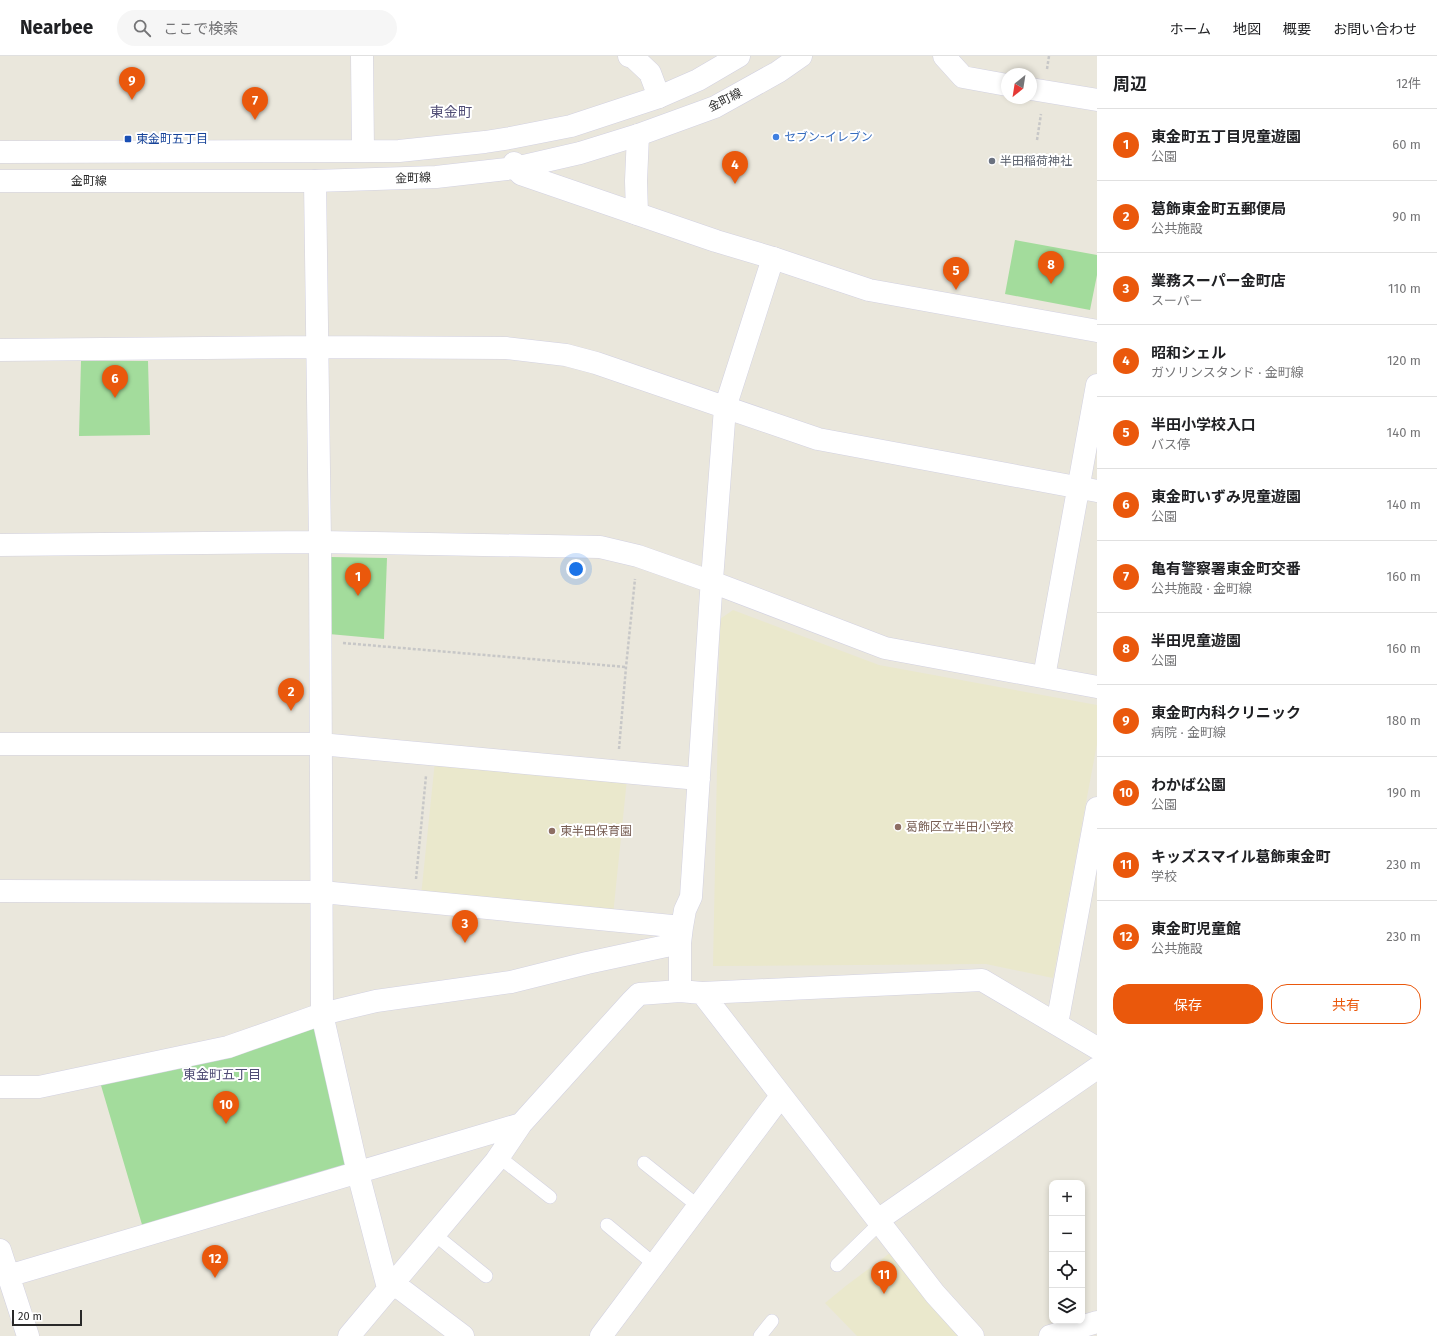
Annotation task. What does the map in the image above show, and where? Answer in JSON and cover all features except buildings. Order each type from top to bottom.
[{"type":"street","points":[[362,56],[363,150]]},
{"type":"street","points":[[629,56],[633,57],[650,73],[659,97]]},
{"type":"street","points":[[0,152],[399,151],[510,138],[571,126],[659,97],[698,80],[739,56]]},
{"type":"street","name":"金町線","points":[[0,181],[315,181],[436,177],[515,168],[580,153],[638,135],[715,107],[778,72],[801,56]]},
{"type":"street","points":[[944,56],[963,77],[1001,83]]},
{"type":"street","points":[[1037,90],[1097,100]]},
{"type":"street","points":[[637,214],[636,180],[638,135]]},
{"type":"street","points":[[510,138],[515,168],[521,174],[716,241],[869,290],[1097,331]]},
{"type":"street","points":[[315,181],[320,542],[322,1014],[358,1173],[391,1286],[463,1336]]},
{"type":"street","points":[[680,991],[681,935],[685,910],[691,897],[725,408],[773,258]]},
{"type":"street","points":[[0,350],[318,347],[506,348],[566,355],[596,363],[818,439],[1088,489]]},
{"type":"street","points":[[1044,677],[1088,489],[1097,385]]},
{"type":"street","points":[[0,545],[320,542],[600,547],[638,556],[712,582],[885,648],[1097,687]]},
{"type":"street","points":[[0,744],[320,744],[699,779]]},
{"type":"street","points":[[1057,1024],[1089,906],[1097,808]]},
{"type":"street","points":[[0,891],[322,892],[414,901],[681,935]]},
{"type":"street","points":[[0,1087],[39,1087],[228,1048],[322,1014],[376,1001],[511,982],[681,935]]},
{"type":"street","points":[[349,1336],[499,1157],[521,1124],[639,994],[680,991],[702,993],[982,980],[1097,1048]]},
{"type":"street","points":[[702,993],[780,1096],[935,1294],[973,1336]]},
{"type":"street","points":[[879,1221],[1097,1068]]},
{"type":"street","points":[[601,1336],[780,1096]]},
{"type":"street","points":[[8,1276],[521,1124]]},
{"type":"street","points":[[0,1250],[24,1334]]},
{"type":"street","points":[[1050,1336],[1097,1322]]},
{"type":"lane","points":[[499,1157],[550,1197]]},
{"type":"lane","points":[[644,1163],[698,1206]]},
{"type":"lane","points":[[837,1265],[879,1221]]},
{"type":"lane","points":[[607,1225],[654,1264]]},
{"type":"lane","points":[[434,1234],[486,1276]]},
{"type":"lane","points":[[760,1336],[772,1321]]},
{"type":"path","points":[[617,772],[626,667],[638,556]]},
{"type":"path","points":[[320,641],[626,667]]},
{"type":"path","points":[[414,901],[428,754]]},
{"type":"shaded area","name":"葛飾区立半田小学校","points":[[733,610],[879,665],[1097,705],[1097,744],[1053,978],[986,964],[713,966],[720,619]]},
{"type":"shaded area","points":[[435,761],[627,779],[613,915],[421,896]]},
{"type":"shaded area","points":[[894,1250],[967,1336],[857,1336],[825,1303]]},
{"type":"green space","points":[[1015,240],[1097,255],[1097,275],[1090,310],[1005,294]]},
{"type":"green space","points":[[81,361],[148,361],[150,435],[79,436]]},
{"type":"green space","points":[[330,557],[387,558],[384,639],[329,634]]},
{"type":"green space","points":[[316,1023],[348,1166],[143,1228],[100,1082]]},
{"type":"place","name":"東金町内科クリニック","points":[[132,100]]},
{"type":"place","name":"亀有警察署東金町交番","points":[[255,120]]},
{"type":"place","name":"セブン-イレブン","points":[[776,137]]},
{"type":"place","name":"東金町五丁目","points":[[128,139]]},
{"type":"place","name":"半田稲荷神社","points":[[992,161]]},
{"type":"place","name":"昭和シェル","points":[[735,184]]},
{"type":"place","name":"半田児童遊園","points":[[1051,284]]},
{"type":"place","name":"半田小学校入口","points":[[956,290]]},
{"type":"place","name":"東金町いずみ児童遊園","points":[[115,398]]},
{"type":"place","name":"東金町五丁目児童遊園","points":[[358,596]]},
{"type":"place","name":"葛飾東金町五郵便局","points":[[291,711]]},
{"type":"place","name":"葛飾区立半田小学校","points":[[898,827]]},
{"type":"place","name":"東半田保育園","points":[[552,831]]},
{"type":"place","name":"業務スーパー金町店","points":[[465,943]]},
{"type":"place","name":"わかば公園","points":[[226,1124]]},
{"type":"place","name":"東金町児童館","points":[[215,1278]]},
{"type":"place","name":"キッズスマイル葛飾東金町","points":[[884,1294]]},
{"type":"district","name":"東金町","points":[[451,112]]},
{"type":"district","name":"東金町五丁目","points":[[222,1074]]}]
